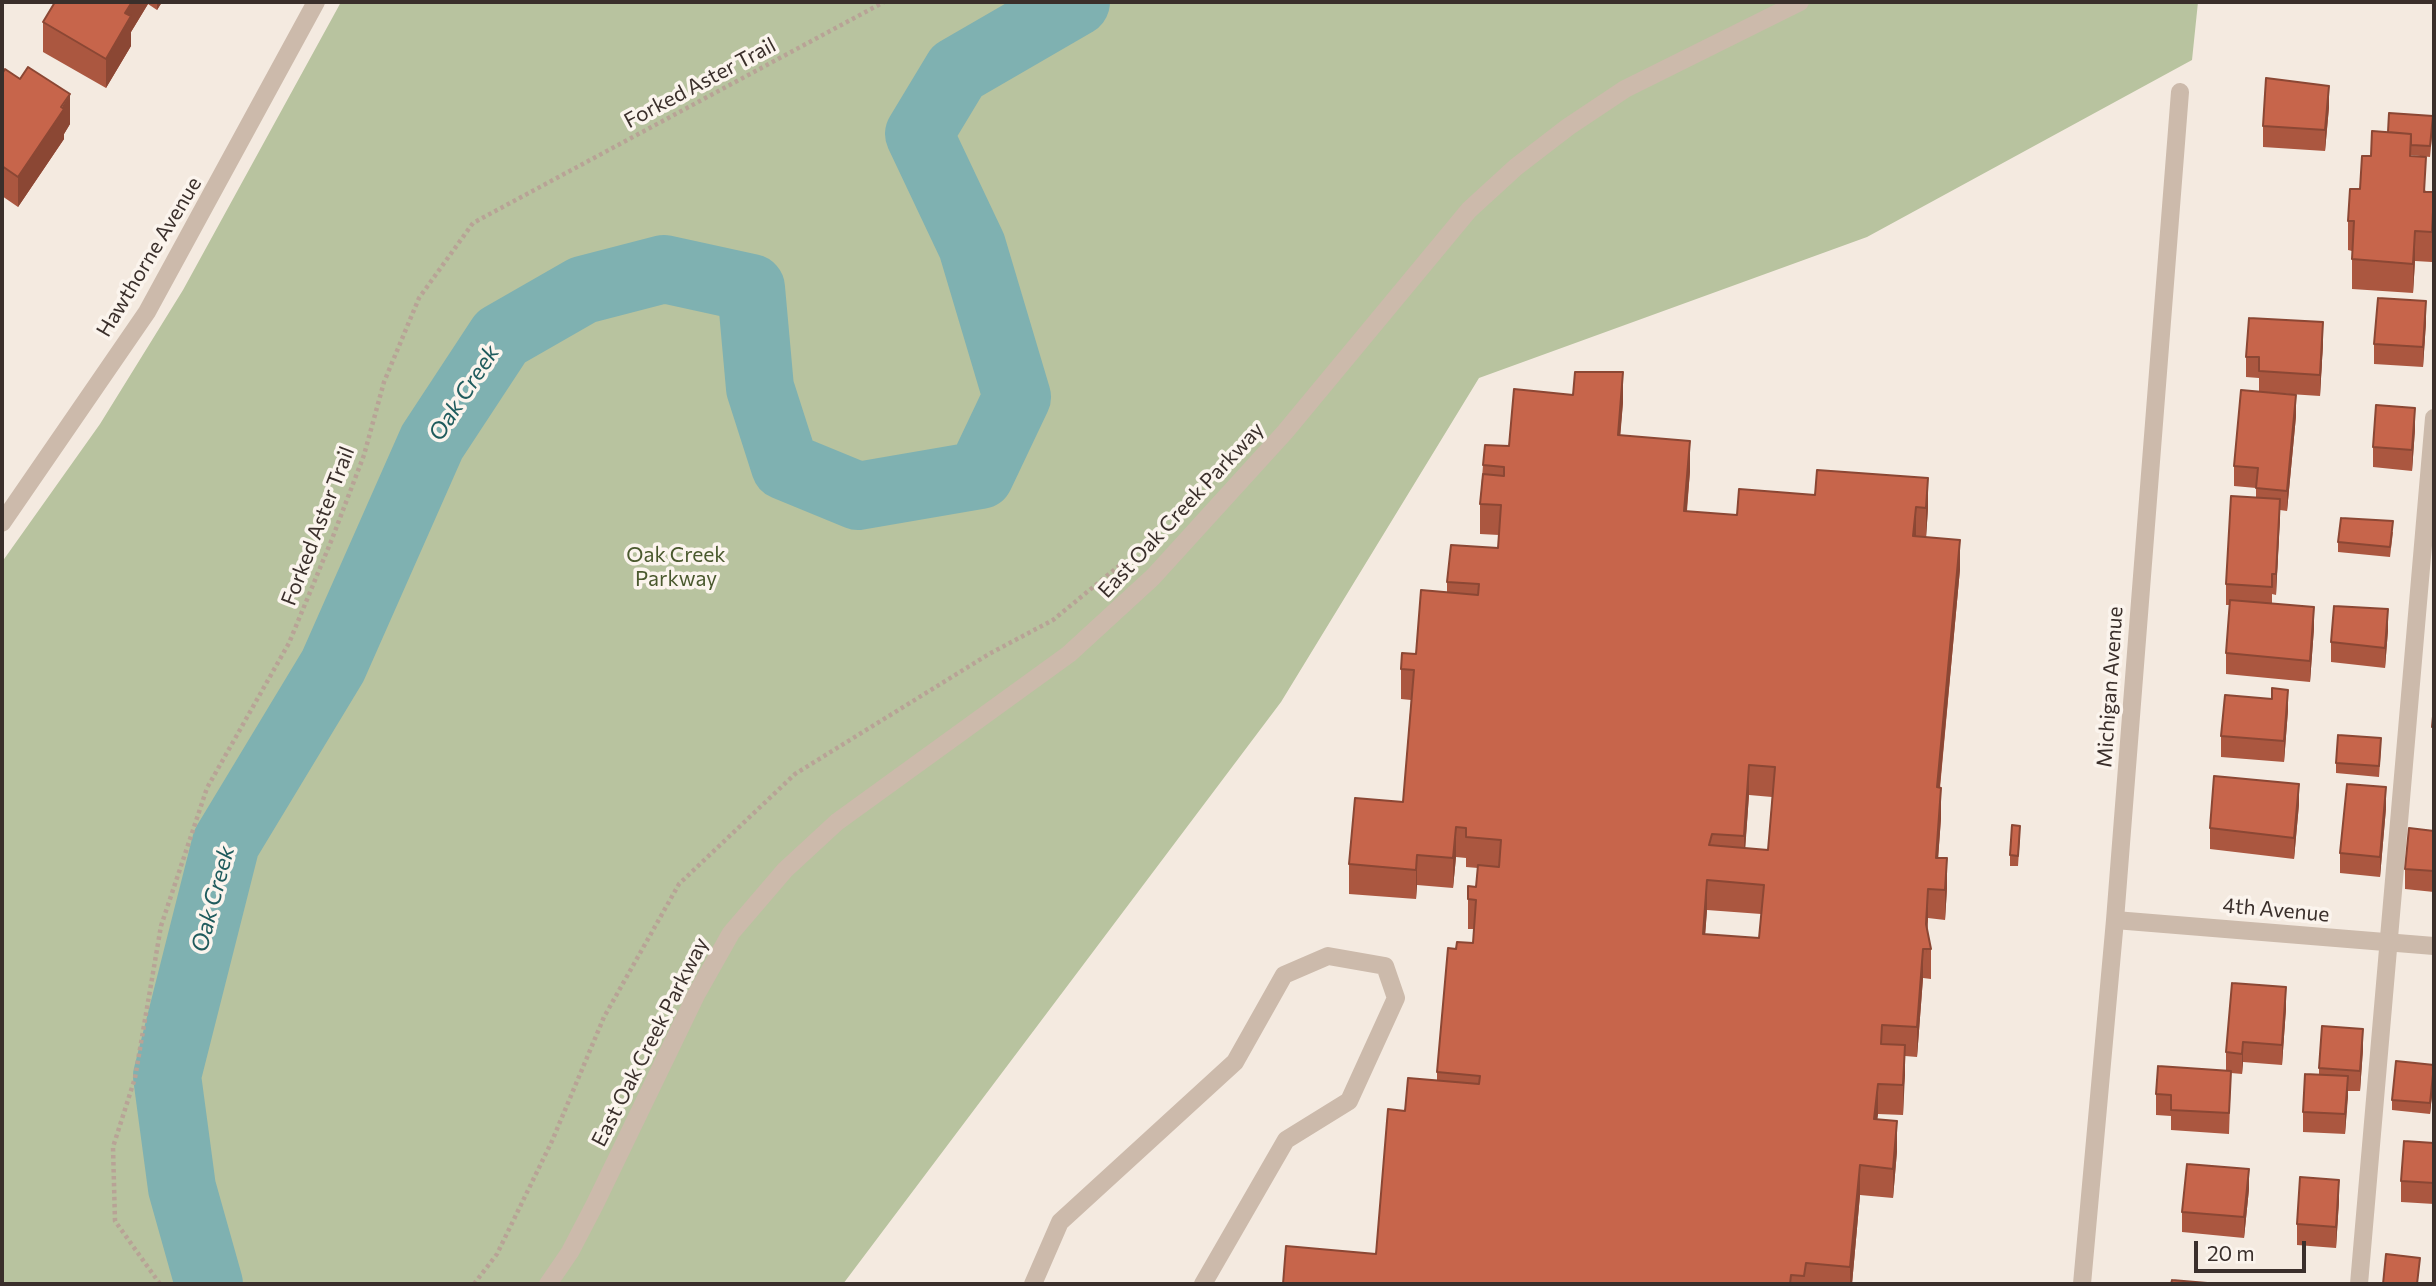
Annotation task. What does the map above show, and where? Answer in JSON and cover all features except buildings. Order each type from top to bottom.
[{"type":"street","name":"Hawthorne Avenue","points":[[2,523],[147,312],[316,2]]},
{"type":"street","name":"East Oak Creek Parkway","points":[[548,1284],[570,1252],[595,1204],[707,974],[731,933],[785,870],[837,822],[1069,654],[1153,577],[1285,432],[1389,303],[1469,210],[1516,167],[1625,89],[1800,2]]},
{"type":"street","name":"Michigan Avenue","points":[[2082,1284],[2115,920],[2180,92]]},
{"type":"street","points":[[2359,1284],[2434,418]]},
{"type":"street","name":"4th Avenue","points":[[2115,920],[2434,946]]},
{"type":"street","points":[[1033,1284],[1060,1222],[1236,1062],[1284,975],[1328,956],[1385,966],[1396,998],[1349,1101],[1286,1140],[1203,1284]]},
{"type":"path","name":"Forked Aster Trail","points":[[160,1284],[115,1221],[113,1147],[135,1078],[161,926],[207,788],[289,643],[332,539],[364,455],[384,382],[419,298],[473,223],[884,2]]},
{"type":"path","points":[[474,1284],[498,1254],[552,1141],[604,1017],[680,884],[795,774],[989,654],[1053,620],[1126,560]]},
{"type":"green space","name":"Oak Creek Parkway","points":[[341,2],[2198,2],[2192,60],[1867,237],[1479,378],[1281,702],[843,1284],[2,1284],[2,562],[100,424],[183,290]]},
{"type":"waterway","name":"Oak Creek","points":[[209,1284],[182,1188],[167,1076],[226,843],[333,666],[432,442],[501,337],[583,290],[664,269],[751,288],[760,388],[785,466],[858,496],[980,475],[1017,397],[972,246],[919,134],[957,71],[1076,2]]}]
